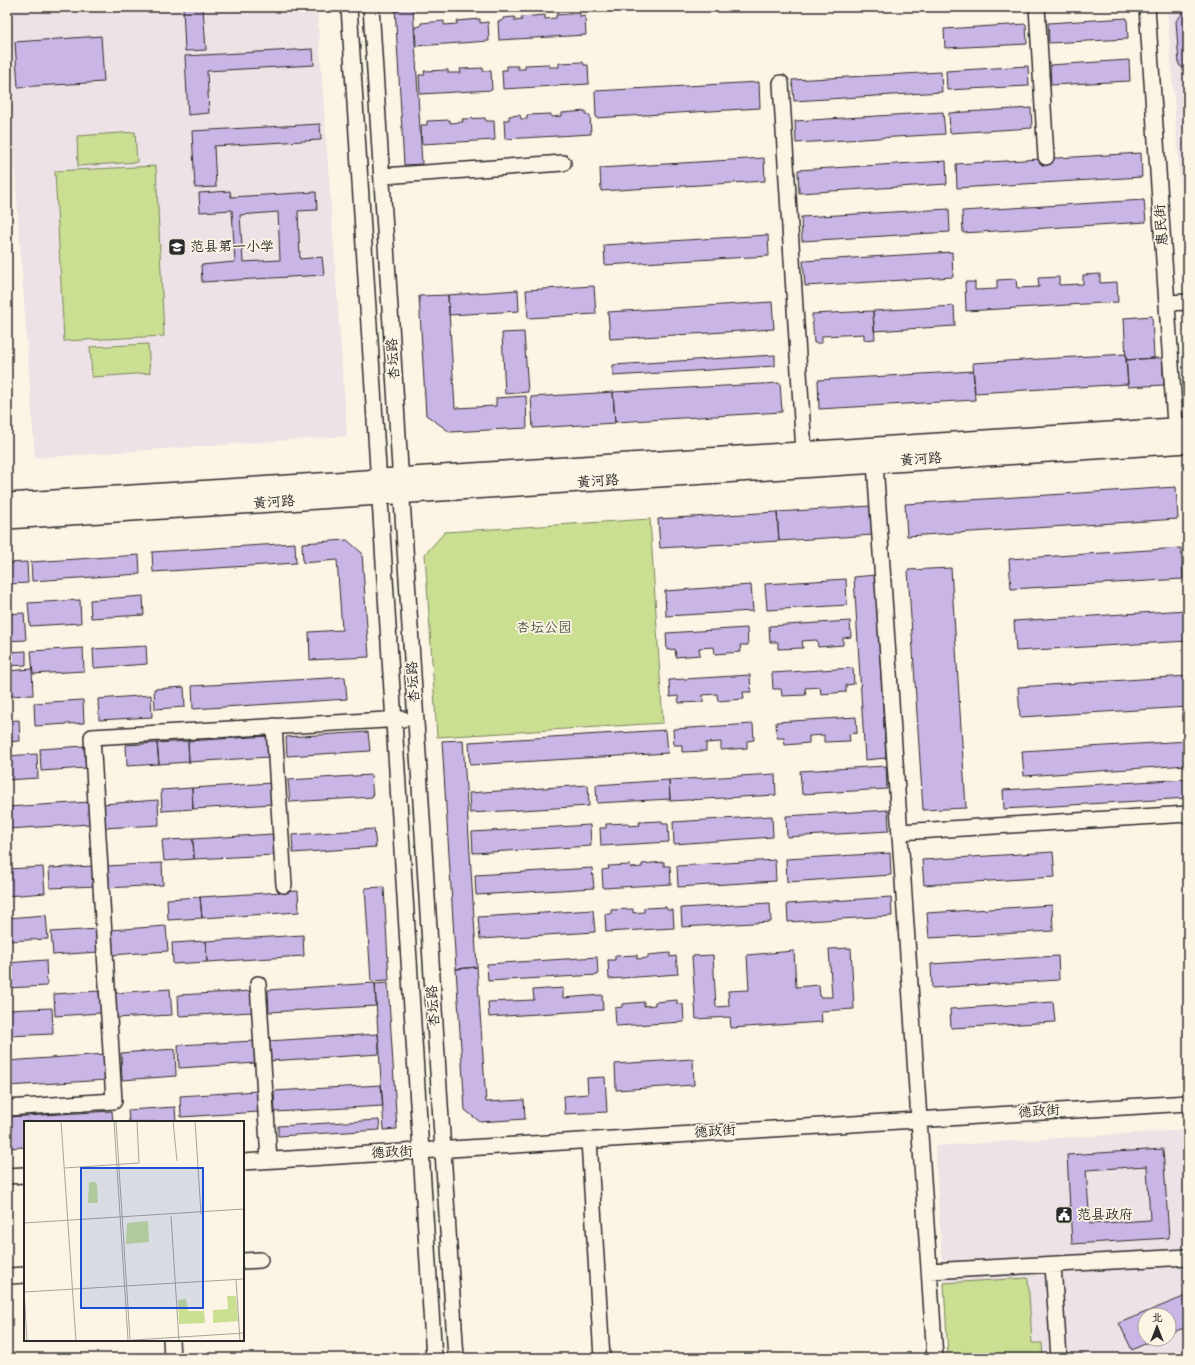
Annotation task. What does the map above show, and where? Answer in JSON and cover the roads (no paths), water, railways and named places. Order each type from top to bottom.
[{"type":"main road","name":"黄河路","points":[[402,486],[875,463],[1182,436]]},
{"type":"main road","name":"黄河路","points":[[7,519],[804,452],[1182,436]]},
{"type":"main road","name":"黄河路","points":[[7,503],[380,488]]},
{"type":"street","name":"杏坛路","points":[[349,7],[395,719],[434,1358]]},
{"type":"street","name":"杏坛路","points":[[371,7],[383,176],[456,1358]]},
{"type":"street","points":[[1036,7],[1046,157]]},
{"type":"street","name":"惠民街","points":[[1147,7],[1167,303],[1182,436]]},
{"type":"street","points":[[781,83],[804,452]]},
{"type":"street","points":[[383,176],[563,163]]},
{"type":"street","points":[[1167,303],[1188,302]]},
{"type":"street","points":[[875,463],[935,1358]]},
{"type":"street","points":[[7,1108],[114,1102],[92,737],[416,718]]},
{"type":"street","points":[[274,726],[284,885]]},
{"type":"street","points":[[900,832],[1188,814]]},
{"type":"street","points":[[258,984],[269,1160]]},
{"type":"street","name":"德政街","points":[[244,1162],[1188,1103]]},
{"type":"street","points":[[589,1140],[602,1358]]},
{"type":"street","points":[[7,1176],[24,1175]]},
{"type":"street","points":[[929,1271],[1188,1257]]},
{"type":"street","points":[[244,1261],[260,1260]]},
{"type":"street","points":[[1053,1265],[1058,1358]]},
{"type":"street","points":[[9,1276],[24,1275]]},
{"type":"street","points":[[171,1341],[172,1358]]},
{"type":"place","name":"范县第一小学","points":[[177,247]]},
{"type":"place","name":"范县政府","points":[[1064,1215]]},
{"type":"park label","name":"杏坛公园","points":[[544,628]]}]
